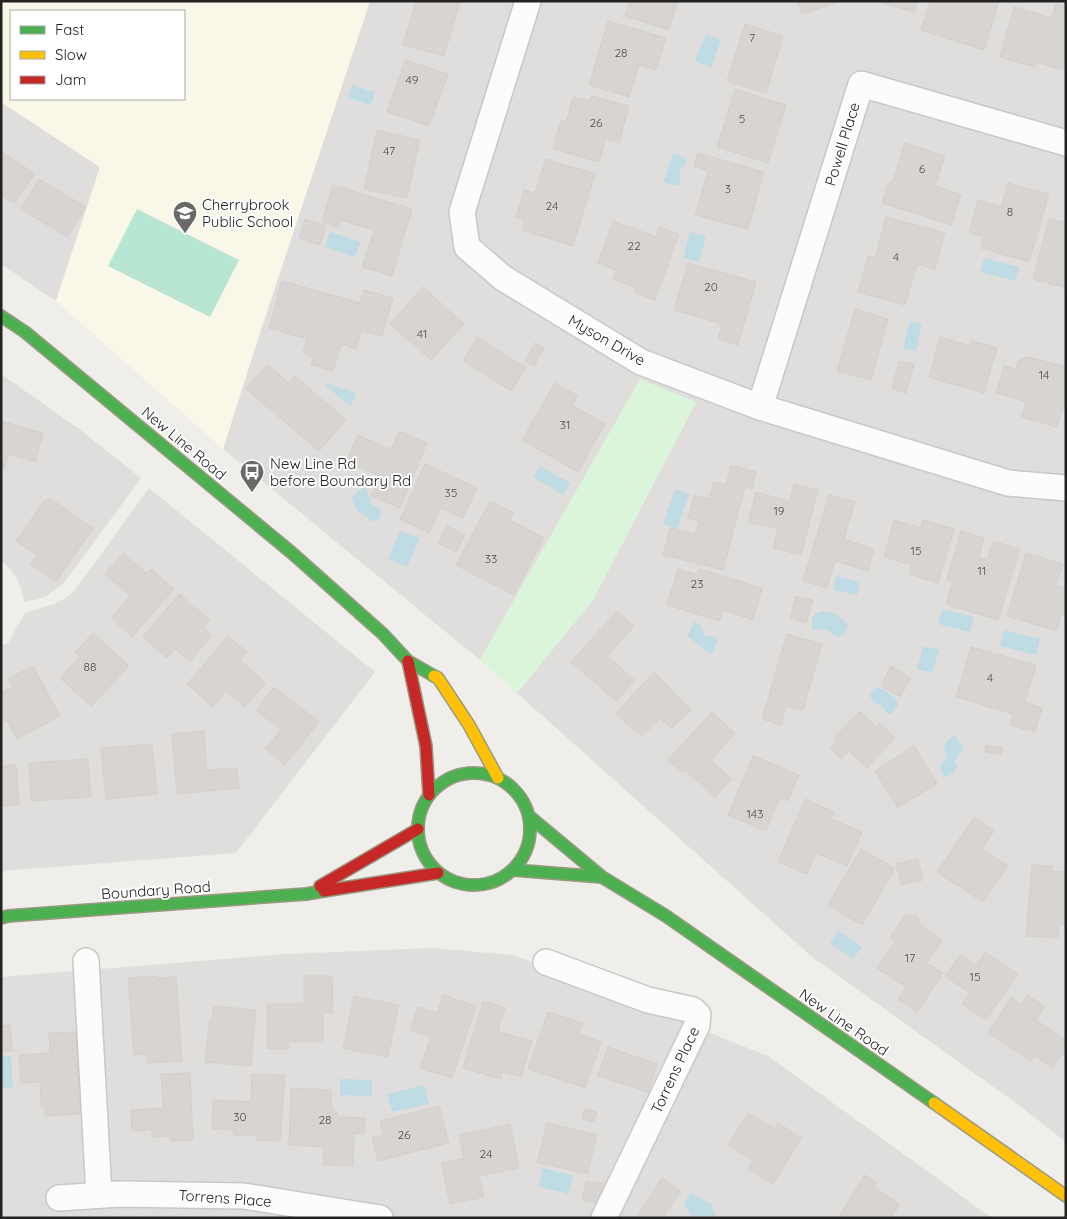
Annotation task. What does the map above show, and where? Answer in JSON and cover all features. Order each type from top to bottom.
[{"type":"main road","name":"New Line Road","points":[[1,316],[25,332],[292,553],[383,634],[408,661],[438,678],[469,725],[498,778]]},
{"type":"main road","points":[[408,661],[426,746],[429,795]]},
{"type":"main road","points":[[480,773],[498,778],[512,787],[523,801],[530,817],[531,836],[525,854],[514,870],[496,881],[477,886],[456,883],[438,873],[427,861],[420,846],[418,829],[421,812],[429,795],[443,782],[461,775],[480,773]]},
{"type":"main road","name":"New Line Road","points":[[530,817],[602,878],[666,916],[1066,1196]]},
{"type":"main road","name":"Boundary Road","points":[[306,894],[418,829]]},
{"type":"main road","name":"New Line Road","points":[[514,870],[602,878]]},
{"type":"main road","name":"Boundary Road","points":[[4,917],[306,894],[438,873]]},
{"type":"street","name":"Myson Drive","points":[[528,1],[462,212],[467,247],[503,278],[641,362],[760,407],[1008,482],[1066,488]]},
{"type":"street","name":"Powell Place","points":[[760,407],[861,84],[1066,143]]},
{"type":"street","points":[[86,961],[99,1195]]},
{"type":"street","name":"Torrens Place","points":[[546,962],[648,1000],[693,1010],[698,1015],[697,1025],[604,1218]]},
{"type":"street","name":"Torrens Place","points":[[59,1198],[120,1194],[244,1196],[380,1218]]},
{"type":"shaded area","name":"Cherrybrook Public School","points":[[1,1],[370,1],[223,449],[56,301],[100,167],[1,102]]},
{"type":"shaded area","points":[[370,1],[1066,1],[1066,1142],[1017,1104],[811,956],[517,693],[593,600],[696,402],[640,380],[480,660],[223,449]]},
{"type":"shaded area","points":[[1,102],[100,167],[56,301],[1,264]]},
{"type":"shaded area","points":[[1,374],[79,429],[141,478],[64,583],[45,597],[24,602],[21,588],[15,575],[1,561]]},
{"type":"shaded area","points":[[149,488],[375,672],[236,853],[1,871],[1,646],[8,643],[25,613],[54,604],[75,590]]},
{"type":"shaded area","points":[[433,948],[514,955],[768,1056],[992,1218],[1,1218],[1,977],[288,954]]},
{"type":"green space","points":[[137,209],[239,260],[210,317],[108,266]]},
{"type":"green space","points":[[640,379],[696,402],[593,600],[517,693],[480,660]]},
{"type":"water","points":[[706,34],[721,40],[711,67],[695,61]]},
{"type":"water","points":[[352,85],[375,92],[371,105],[348,98]]},
{"type":"water","points":[[673,153],[686,158],[687,163],[680,169],[680,184],[676,186],[664,182]]},
{"type":"water","points":[[330,232],[360,242],[355,257],[325,247]]},
{"type":"water","points":[[690,232],[706,236],[699,262],[683,258]]},
{"type":"water","points":[[984,258],[1019,267],[1015,281],[980,272]]},
{"type":"water","points":[[910,321],[922,324],[916,351],[903,349]]},
{"type":"water","points":[[327,383],[356,393],[351,407],[326,386]]},
{"type":"water","points":[[540,466],[570,483],[563,495],[533,477]]},
{"type":"water","points":[[366,488],[372,505],[381,509],[380,518],[373,522],[356,509],[352,497],[361,489]]},
{"type":"water","points":[[675,489],[689,494],[677,529],[663,524]]},
{"type":"water","points":[[400,531],[419,538],[407,567],[388,559]]},
{"type":"water","points":[[836,576],[860,582],[857,595],[833,590]]},
{"type":"water","points":[[942,609],[974,617],[970,632],[938,624]]},
{"type":"water","points":[[823,611],[834,613],[848,624],[844,635],[837,637],[825,629],[812,630],[812,618],[816,613]]},
{"type":"water","points":[[694,621],[702,627],[704,634],[715,636],[718,641],[711,655],[688,636]]},
{"type":"water","points":[[1004,630],[1040,639],[1036,655],[1000,646]]},
{"type":"water","points":[[923,646],[939,650],[932,673],[917,669]]},
{"type":"water","points":[[876,687],[884,690],[897,700],[898,706],[891,714],[887,713],[881,705],[874,703],[870,696]]},
{"type":"water","points":[[954,735],[961,743],[963,750],[954,761],[957,767],[954,772],[946,777],[943,775],[940,766],[947,757],[944,747]]},
{"type":"water","points":[[839,931],[862,947],[853,959],[830,943]]},
{"type":"water","points":[[1,1056],[11,1056],[13,1087],[1,1088]]},
{"type":"water","points":[[340,1079],[372,1080],[372,1096],[340,1095]]},
{"type":"water","points":[[424,1085],[429,1104],[392,1112],[387,1094]]},
{"type":"water","points":[[543,1168],[573,1176],[568,1194],[538,1186]]},
{"type":"water","points":[[690,1193],[711,1204],[716,1218],[693,1218],[684,1204]]},
{"type":"building","points":[[416,1],[460,1],[444,56],[403,45]]},
{"type":"building","points":[[630,1],[678,1],[669,30],[625,16]]},
{"type":"building","points":[[798,1],[840,1],[802,14]]},
{"type":"building","points":[[883,1],[917,1],[914,12],[882,3]]},
{"type":"building","points":[[930,1],[960,1],[967,3],[967,1],[999,1],[984,50],[921,30]]},
{"type":"building","points":[[1056,4],[1066,6],[1066,58],[1062,70],[1036,62],[1035,67],[1000,57],[1014,7],[1052,18]]},
{"type":"building","points":[[608,21],[666,38],[656,70],[639,65],[629,97],[589,85]]},
{"type":"building","points":[[745,24],[783,36],[766,93],[727,81]]},
{"type":"building","points":[[405,60],[448,74],[429,126],[387,112]]},
{"type":"building","points":[[735,89],[786,105],[768,163],[717,147]]},
{"type":"building","points":[[591,96],[629,106],[619,143],[605,139],[599,162],[553,149],[561,120],[566,122],[573,97],[590,101]]},
{"type":"building","points":[[377,130],[420,140],[407,198],[364,189]]},
{"type":"building","points":[[905,143],[945,156],[935,186],[961,195],[951,225],[882,203],[888,184],[892,183]]},
{"type":"building","points":[[1,151],[35,174],[14,204],[1,195]]},
{"type":"building","points":[[698,153],[764,172],[748,229],[695,215],[708,171],[694,166]]},
{"type":"building","points":[[546,159],[595,174],[573,246],[522,230],[525,220],[516,217],[524,190],[535,193]]},
{"type":"building","points":[[39,179],[86,207],[67,237],[21,209]]},
{"type":"building","points":[[1008,183],[1049,194],[1029,262],[981,248],[984,237],[969,232],[978,200],[1001,207]]},
{"type":"building","points":[[333,185],[412,209],[392,276],[362,267],[374,230],[340,220],[338,227],[322,222]]},
{"type":"building","points":[[886,217],[945,233],[935,269],[917,264],[905,305],[858,292],[868,256],[875,258]]},
{"type":"building","points":[[305,219],[326,226],[320,245],[299,238]]},
{"type":"building","points":[[1049,219],[1066,223],[1066,288],[1033,279]]},
{"type":"building","points":[[613,221],[656,237],[659,227],[679,234],[655,300],[634,292],[636,287],[613,279],[616,270],[598,263]]},
{"type":"building","points":[[688,263],[756,282],[738,345],[718,339],[722,324],[674,310]]},
{"type":"building","points":[[282,281],[360,303],[364,290],[393,298],[382,336],[361,331],[356,349],[341,344],[333,371],[311,365],[313,358],[303,353],[307,339],[269,328]]},
{"type":"building","points":[[423,287],[464,324],[431,360],[390,324]]},
{"type":"building","points":[[855,309],[888,319],[871,380],[837,371]]},
{"type":"building","points":[[477,337],[526,368],[512,391],[463,361]]},
{"type":"building","points":[[940,337],[971,346],[972,341],[997,348],[984,393],[929,377]]},
{"type":"building","points":[[535,343],[544,348],[534,366],[525,361]]},
{"type":"building","points":[[1027,357],[1066,367],[1066,398],[1057,427],[1022,417],[1026,402],[996,393],[1004,366],[1016,369],[1018,361]]},
{"type":"building","points":[[899,361],[914,364],[906,393],[892,389]]},
{"type":"building","points":[[267,364],[289,383],[295,376],[346,420],[319,451],[246,389]]},
{"type":"building","points":[[555,383],[578,396],[572,405],[605,424],[578,472],[522,440]]},
{"type":"building","points":[[1,421],[43,433],[35,462],[9,454],[4,469],[1,468]]},
{"type":"building","points":[[399,431],[427,443],[400,508],[371,496],[380,476],[346,462],[358,435],[391,450]]},
{"type":"building","points":[[425,464],[477,488],[463,518],[441,508],[429,533],[400,519]]},
{"type":"building","points":[[731,465],[756,472],[752,489],[745,487],[723,570],[663,555],[670,528],[695,534],[699,521],[688,518],[694,495],[709,499],[714,482],[726,485]]},
{"type":"building","points":[[794,484],[818,490],[801,555],[773,548],[778,529],[748,522],[756,492],[789,501]]},
{"type":"building","points":[[829,495],[855,502],[844,539],[874,549],[868,571],[835,561],[827,588],[803,581]]},
{"type":"building","points":[[51,499],[93,528],[56,582],[30,564],[37,555],[16,541],[44,501]]},
{"type":"building","points":[[490,501],[514,513],[510,520],[544,538],[514,595],[456,565]]},
{"type":"building","points":[[894,520],[921,528],[923,520],[954,529],[938,583],[909,574],[912,565],[884,557]]},
{"type":"building","points":[[447,526],[465,535],[456,552],[438,543]]},
{"type":"building","points":[[961,531],[984,538],[979,557],[987,560],[993,541],[1020,549],[998,620],[946,604],[953,581],[947,580]]},
{"type":"building","points":[[123,553],[147,574],[151,569],[174,589],[132,637],[111,618],[130,596],[105,574]]},
{"type":"building","points":[[1026,553],[1063,564],[1056,585],[1066,588],[1066,616],[1061,615],[1056,631],[1007,616]]},
{"type":"building","points":[[678,569],[697,575],[699,569],[762,588],[753,620],[723,610],[720,621],[667,605]]},
{"type":"building","points":[[179,594],[210,620],[204,627],[212,635],[190,661],[175,649],[167,658],[143,637]]},
{"type":"building","points":[[796,596],[813,600],[806,623],[790,618]]},
{"type":"building","points":[[617,611],[634,626],[607,656],[635,680],[616,701],[571,662]]},
{"type":"building","points":[[93,633],[129,666],[91,706],[60,678],[80,656],[75,652]]},
{"type":"building","points":[[787,634],[822,644],[803,710],[786,706],[781,725],[762,719]]},
{"type":"building","points":[[228,636],[247,652],[240,660],[266,683],[245,707],[226,691],[213,707],[187,684]]},
{"type":"building","points":[[971,647],[1036,665],[1025,702],[1042,708],[1035,732],[1010,725],[1013,714],[956,697]]},
{"type":"building","points":[[33,666],[60,716],[17,739],[7,720],[1,723],[1,693],[13,687],[8,679]]},
{"type":"building","points":[[891,666],[911,678],[900,697],[881,686]]},
{"type":"building","points":[[654,672],[691,710],[672,728],[660,719],[642,736],[615,714]]},
{"type":"building","points":[[274,687],[319,722],[285,765],[265,749],[281,730],[256,710]]},
{"type":"building","points":[[860,711],[877,728],[880,724],[895,738],[867,768],[849,751],[841,759],[830,748],[837,740],[835,737]]},
{"type":"building","points":[[712,712],[735,733],[711,760],[732,779],[715,797],[685,770],[682,773],[668,760]]},
{"type":"building","points":[[204,731],[207,770],[237,768],[239,788],[177,794],[172,734]]},
{"type":"building","points":[[152,744],[157,794],[106,799],[101,748]]},
{"type":"building","points":[[986,745],[1003,748],[1001,755],[985,752]]},
{"type":"building","points":[[914,746],[937,783],[898,808],[875,771]]},
{"type":"building","points":[[753,756],[799,775],[788,801],[780,797],[766,831],[728,815]]},
{"type":"building","points":[[88,759],[91,797],[31,801],[29,763]]},
{"type":"building","points":[[16,765],[19,805],[1,806],[1,766]]},
{"type":"building","points":[[805,799],[834,812],[831,819],[862,832],[847,866],[816,853],[807,874],[778,862]]},
{"type":"building","points":[[974,817],[994,831],[982,849],[1008,866],[983,902],[937,872]]},
{"type":"building","points":[[861,849],[895,868],[862,925],[828,905]]},
{"type":"building","points":[[918,859],[923,880],[901,885],[896,864]]},
{"type":"building","points":[[1032,865],[1053,866],[1052,871],[1066,872],[1066,925],[1059,924],[1058,938],[1026,936]]},
{"type":"building","points":[[911,915],[918,917],[920,925],[942,940],[927,963],[943,973],[917,1012],[898,999],[906,987],[877,968],[895,941],[890,938],[904,917]]},
{"type":"building","points":[[985,952],[1018,974],[986,1020],[962,1004],[970,993],[945,976],[960,955],[976,965]]},
{"type":"building","points":[[154,976],[155,978],[176,977],[182,1061],[148,1063],[147,1054],[134,1055],[128,978]]},
{"type":"building","points":[[304,976],[332,976],[333,1013],[323,1013],[323,1042],[289,1042],[289,1049],[267,1049],[267,1004],[304,1004]]},
{"type":"building","points":[[443,995],[476,1006],[452,1078],[420,1068],[431,1037],[410,1030],[418,1007],[437,1013]]},
{"type":"building","points":[[1028,995],[1045,1007],[1036,1020],[1066,1040],[1066,1049],[1052,1068],[1035,1056],[1031,1061],[988,1033],[1011,997],[1021,1004]]},
{"type":"building","points":[[354,996],[399,1005],[388,1057],[343,1048]]},
{"type":"building","points":[[483,1001],[505,1008],[498,1031],[532,1041],[521,1077],[503,1072],[501,1079],[463,1068]]},
{"type":"building","points":[[214,1006],[256,1010],[251,1066],[205,1062],[210,1018],[212,1019]]},
{"type":"building","points":[[548,1012],[583,1023],[579,1034],[601,1042],[585,1088],[528,1069]]},
{"type":"building","points":[[10,1025],[12,1051],[1,1052],[1,1026]]},
{"type":"building","points":[[76,1032],[80,1114],[45,1116],[45,1106],[41,1107],[40,1082],[21,1083],[19,1055],[50,1053],[49,1033]]},
{"type":"building","points":[[608,1047],[657,1064],[648,1092],[598,1076]]},
{"type":"building","points":[[190,1073],[193,1140],[170,1141],[170,1136],[152,1137],[152,1130],[132,1131],[131,1110],[163,1108],[161,1074]]},
{"type":"building","points":[[252,1074],[285,1075],[280,1141],[256,1140],[256,1135],[234,1135],[233,1130],[212,1129],[213,1100],[251,1102]]},
{"type":"building","points":[[291,1088],[331,1090],[331,1106],[340,1117],[365,1118],[364,1134],[354,1134],[353,1166],[323,1165],[324,1147],[289,1145]]},
{"type":"building","points":[[439,1106],[449,1143],[378,1161],[372,1138],[384,1135],[380,1121]]},
{"type":"building","points":[[585,1109],[597,1112],[594,1122],[582,1119]]},
{"type":"building","points":[[748,1113],[775,1129],[778,1123],[802,1138],[773,1184],[748,1169],[753,1161],[728,1145]]},
{"type":"building","points":[[547,1123],[597,1135],[587,1174],[537,1162]]},
{"type":"building","points":[[510,1124],[519,1168],[479,1176],[484,1197],[450,1204],[441,1163],[464,1158],[459,1135]]},
{"type":"building","points":[[865,1175],[877,1183],[874,1187],[900,1204],[891,1218],[838,1218]]},
{"type":"building","points":[[662,1178],[681,1191],[664,1215],[667,1218],[636,1218]]},
{"type":"building","points":[[586,1181],[606,1184],[602,1205],[582,1200]]},
{"type":"traffic: fast","points":[[1,316],[25,332],[292,553],[383,634],[408,661],[434,676]]},
{"type":"traffic: fast","points":[[474,773],[495,777],[514,789],[526,808],[530,829],[526,850],[514,869],[495,881],[474,885],[453,881],[434,869],[422,850],[418,829],[422,808],[434,789],[453,777],[474,773]]},
{"type":"traffic: fast","points":[[530,817],[602,877],[666,916],[934,1103]]},
{"type":"traffic: fast","points":[[513,870],[602,877]]},
{"type":"traffic: fast","points":[[1,918],[324,891]]},
{"type":"traffic: slow","points":[[434,676],[438,678],[469,725],[498,778]]},
{"type":"traffic: slow","points":[[934,1103],[1066,1196]]},
{"type":"traffic: jam","points":[[408,661],[426,746],[429,795]]},
{"type":"traffic: jam","points":[[320,886],[418,829]]},
{"type":"traffic: jam","points":[[324,891],[438,873]]},
{"type":"place","name":"Cherrybrook Public School","points":[[185,234]]},
{"type":"place","name":"New Line Rd before Boundary Rd","points":[[252,493]]}]
